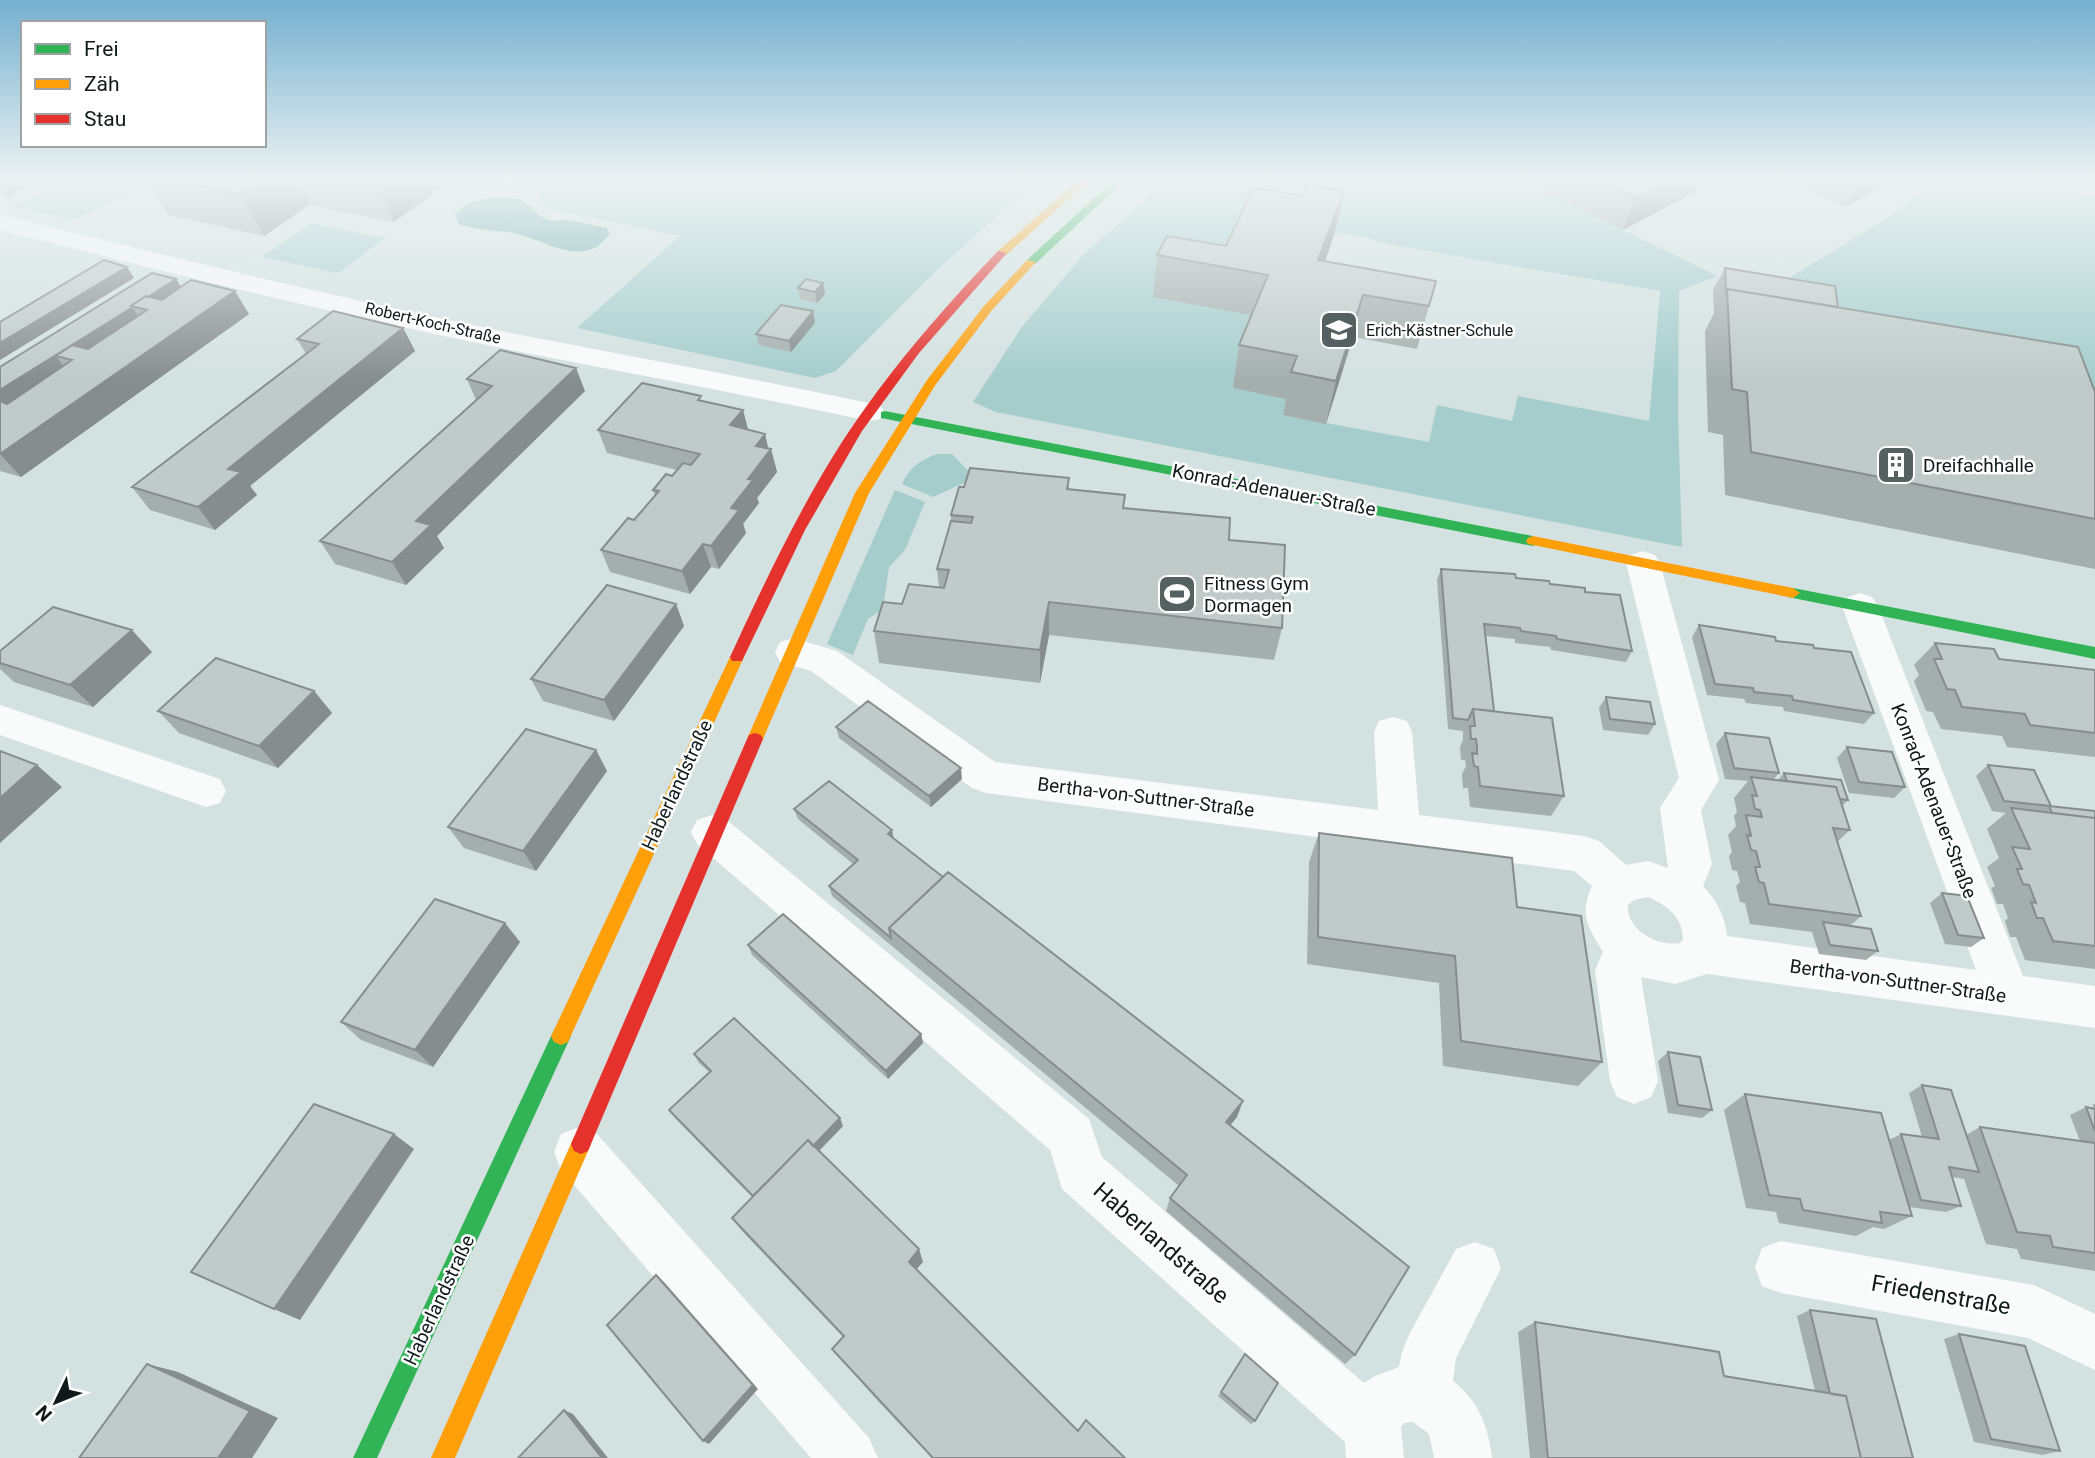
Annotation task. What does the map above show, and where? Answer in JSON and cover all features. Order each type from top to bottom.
[{"type":"street","name":"Robert-Koch-Straße","points":[[96,246],[540,347],[653,367],[869,412]]},
{"type":"street","name":"Haberlandstraße","points":[[365,1458],[745,640],[811,506],[869,412],[913,353],[978,274],[1008,246]]},
{"type":"street","points":[[443,1458],[579,1152],[712,832],[793,652],[852,511],[906,418],[938,372],[1009,284],[1047,246]]},
{"type":"street","name":"Konrad-Adenauer-Straße","points":[[869,412],[2095,653]]},
{"type":"street","points":[[1643,563],[1699,780],[1679,808],[1691,864],[1679,892]]},
{"type":"street","name":"Konrad-Adenauer-Straße","points":[[1860,606],[2008,996]]},
{"type":"street","name":"Bertha-von-Suttner-Straße","points":[[793,652],[824,661],[986,776],[1584,854],[1619,884]]},
{"type":"street","points":[[0,720],[206,791]]},
{"type":"street","points":[[1393,732],[1400,828]]},
{"type":"street","name":"Haberlandstraße","points":[[712,832],[1072,1136],[1080,1171],[1374,1443]]},
{"type":"street","points":[[1634,1081],[1617,970],[1630,951],[1609,927],[1605,901],[1610,891],[1619,884],[1648,879],[1679,892],[1692,903],[1704,922],[1706,942],[1701,953]]},
{"type":"street","name":"Bertha-von-Suttner-Straße","points":[[1630,951],[1654,962],[1678,965],[1691,961],[1701,953],[2095,1007]]},
{"type":"street","points":[[579,1152],[849,1458]]},
{"type":"street","name":"Friedenstraße","points":[[1781,1267],[2034,1312],[2095,1343]]},
{"type":"street","points":[[1423,1395],[1429,1352],[1475,1268]]},
{"type":"street","points":[[1374,1443],[1376,1412],[1396,1394],[1409,1391],[1438,1404],[1450,1416],[1459,1433],[1463,1458]]},
{"type":"shaded area","points":[[278,246],[374,246],[338,273],[262,257]]},
{"type":"shaded area","points":[[553,246],[598,246],[587,250],[565,250]]},
{"type":"shaded area","points":[[669,246],[963,246],[836,371],[815,378],[577,328]]},
{"type":"shaded area","points":[[1093,246],[1274,246],[1221,288],[1261,317],[1288,399],[1283,415],[1429,442],[1437,405],[1512,421],[1518,396],[1649,421],[1660,291],[1399,246],[1656,246],[1718,276],[1679,291],[1678,412],[1682,547],[996,412],[973,402],[1021,328]]},
{"type":"shaded area","points":[[1841,246],[2095,246],[2095,547],[1761,295]]},
{"type":"shaded area","points":[[937,454],[952,454],[975,478],[933,497],[902,484],[916,465]]},
{"type":"shaded area","points":[[895,490],[925,502],[905,550],[889,567],[883,609],[868,619],[853,655],[827,644]]},
{"type":"building","points":[[1162,246],[1323,246],[1318,260],[1436,281],[1429,306],[1363,295],[1336,381],[1291,372],[1297,356],[1239,345],[1268,275],[1157,255]]},
{"type":"building","points":[[104,260],[127,267],[0,343],[0,322]]},
{"type":"building","points":[[1725,268],[1835,286],[1838,307],[1727,289],[1726,291]]},
{"type":"building","points":[[152,273],[176,279],[0,390],[0,367]]},
{"type":"building","points":[[806,279],[823,283],[815,292],[798,288]]},
{"type":"building","points":[[191,280],[235,291],[0,454],[0,401],[7,404],[72,360],[56,356],[72,345],[88,349],[147,310],[131,306],[146,296],[162,300]]},
{"type":"building","name":"Dreifachhalle","points":[[1727,289],[2078,347],[2095,392],[2095,519],[1751,452],[1747,392],[1732,389]]},
{"type":"building","points":[[781,305],[813,311],[789,341],[756,334]]},
{"type":"building","points":[[333,311],[403,328],[228,469],[241,472],[198,507],[132,487],[319,344],[297,339]]},
{"type":"building","points":[[500,350],[576,368],[416,521],[431,525],[392,562],[320,541],[492,386],[467,379]]},
{"type":"building","points":[[642,383],[701,396],[698,400],[743,410],[730,425],[765,434],[756,446],[771,449],[748,479],[753,480],[731,508],[739,510],[711,546],[703,544],[682,571],[601,550],[628,518],[634,520],[659,491],[653,490],[666,474],[672,476],[683,463],[691,465],[700,454],[598,430]]},
{"type":"building","points":[[970,468],[1069,478],[1067,489],[1125,495],[1123,508],[1230,518],[1229,540],[1285,545],[1282,628],[1049,602],[1040,650],[874,631],[883,602],[902,604],[909,584],[944,588],[949,570],[937,569],[951,521],[971,523],[973,517],[951,515],[959,487],[964,487]]},
{"type":"building","points":[[1441,569],[1515,574],[1516,578],[1585,588],[1585,592],[1620,595],[1632,651],[1557,639],[1556,636],[1521,631],[1520,628],[1484,624],[1494,711],[1473,709],[1468,720],[1453,718]]},
{"type":"building","points":[[607,585],[676,604],[604,700],[531,679]]},
{"type":"building","points":[[53,607],[132,630],[70,685],[0,663],[0,651]]},
{"type":"building","points":[[1699,625],[1775,637],[1776,641],[1813,645],[1814,648],[1851,652],[1874,713],[1793,700],[1792,696],[1754,692],[1753,688],[1715,684]]},
{"type":"building","points":[[1935,643],[1994,649],[1999,659],[2095,670],[2095,733],[2030,725],[2025,714],[1962,707],[1955,690],[1947,689],[1934,659],[1942,659]]},
{"type":"building","points":[[216,658],[314,691],[259,746],[158,711]]},
{"type":"building","points":[[1606,697],[1650,702],[1655,724],[1610,719]]},
{"type":"building","points":[[868,701],[961,768],[929,796],[836,727]]},
{"type":"building","points":[[1473,709],[1552,718],[1564,796],[1480,786],[1478,767],[1474,766],[1472,753],[1477,754],[1476,739],[1471,739],[1470,726],[1475,726]]},
{"type":"building","points":[[526,729],[596,750],[523,851],[448,827]]},
{"type":"building","points":[[1725,733],[1769,738],[1779,773],[1734,768]]},
{"type":"building","points":[[1847,747],[1892,752],[1905,787],[1859,782]]},
{"type":"building","points":[[0,751],[37,765],[0,798]]},
{"type":"building","points":[[1988,765],[2034,770],[2051,806],[2004,801]]},
{"type":"building","points":[[1784,773],[1841,780],[1848,800],[1840,799],[1836,787],[1787,781]]},
{"type":"building","points":[[1751,777],[1836,787],[1850,830],[1833,828],[1861,916],[1769,904],[1764,883],[1759,882],[1755,867],[1760,867],[1756,851],[1751,850],[1747,835],[1751,836],[1746,815],[1762,817],[1760,810],[1755,809],[1752,795],[1757,796]]},
{"type":"building","points":[[829,781],[892,830],[888,834],[943,877],[889,928],[891,938],[829,886],[858,860],[794,809]]},
{"type":"building","points":[[2049,806],[2095,811],[2095,818],[2052,813]]},
{"type":"building","points":[[2011,808],[2095,818],[2095,946],[2053,941],[2043,918],[2037,918],[2031,902],[2036,903],[2029,885],[2023,884],[2017,869],[2022,869],[2012,847],[2030,849]]},
{"type":"building","points":[[1319,833],[1512,858],[1517,907],[1581,916],[1602,1062],[1461,1041],[1455,956],[1318,937]]},
{"type":"building","points":[[948,872],[1243,1101],[1226,1122],[1409,1267],[1355,1355],[1170,1198],[1187,1175],[889,928]]},
{"type":"building","points":[[1942,893],[1967,896],[1984,938],[1958,935]]},
{"type":"building","points":[[435,899],[505,923],[415,1050],[341,1022]]},
{"type":"building","points":[[783,914],[921,1034],[886,1071],[748,945]]},
{"type":"building","points":[[1823,922],[1871,929],[1878,951],[1830,945]]},
{"type":"building","points":[[734,1018],[840,1118],[813,1146],[808,1140],[753,1196],[669,1110],[711,1071],[694,1054]]},
{"type":"building","points":[[1668,1052],[1700,1057],[1712,1110],[1678,1105]]},
{"type":"building","points":[[1922,1085],[1951,1090],[1979,1172],[1949,1167],[1961,1206],[1921,1200],[1901,1134],[1939,1139]]},
{"type":"building","points":[[1745,1094],[1881,1113],[1912,1216],[1880,1212],[1882,1223],[1803,1210],[1800,1199],[1769,1195]]},
{"type":"building","points":[[314,1104],[394,1134],[274,1309],[191,1272]]},
{"type":"building","points":[[2086,1107],[2095,1109],[2095,1131]]},
{"type":"building","points":[[1980,1127],[2095,1143],[2095,1253],[2053,1247],[2050,1236],[2017,1232]]},
{"type":"building","points":[[808,1140],[919,1249],[909,1262],[1078,1431],[1086,1420],[1125,1458],[933,1458],[832,1349],[844,1336],[732,1218]]},
{"type":"building","points":[[656,1275],[753,1385],[703,1441],[607,1325]]},
{"type":"building","points":[[1810,1310],[1876,1319],[1913,1458],[1861,1458],[1846,1396],[1830,1394]]},
{"type":"building","points":[[1535,1322],[1719,1352],[1724,1376],[1846,1396],[1861,1458],[1548,1458]]},
{"type":"building","points":[[1959,1334],[2025,1346],[2060,1451],[1991,1439]]},
{"type":"building","points":[[1245,1354],[1278,1383],[1255,1421],[1221,1392]]},
{"type":"building","points":[[147,1364],[250,1411],[218,1458],[79,1458]]},
{"type":"building","points":[[564,1410],[602,1458],[518,1458]]},
{"type":"traffic: fast","points":[[1031,262],[1048,246]]},
{"type":"traffic: fast","points":[[885,415],[1533,541]]},
{"type":"traffic: fast","points":[[1793,593],[2095,653]]},
{"type":"traffic: fast","points":[[365,1458],[561,1036]]},
{"type":"traffic: slow","points":[[1002,253],[1010,246]]},
{"type":"traffic: slow","points":[[755,739],[862,493],[931,383],[988,308],[1031,262]]},
{"type":"traffic: slow","points":[[1533,541],[1793,593]]},
{"type":"traffic: slow","points":[[561,1036],[737,657]]},
{"type":"traffic: slow","points":[[443,1458],[581,1144]]},
{"type":"traffic: jam","points":[[737,657],[798,530],[857,429],[915,351],[1002,253]]},
{"type":"traffic: jam","points":[[581,1144],[755,739]]},
{"type":"place","name":"Erich-Kästner-Schule","points":[[1339,330]]},
{"type":"place","name":"Dreifachhalle","points":[[1896,465]]},
{"type":"place","name":"Fitness Gym Dormagen","points":[[1177,594]]}]
